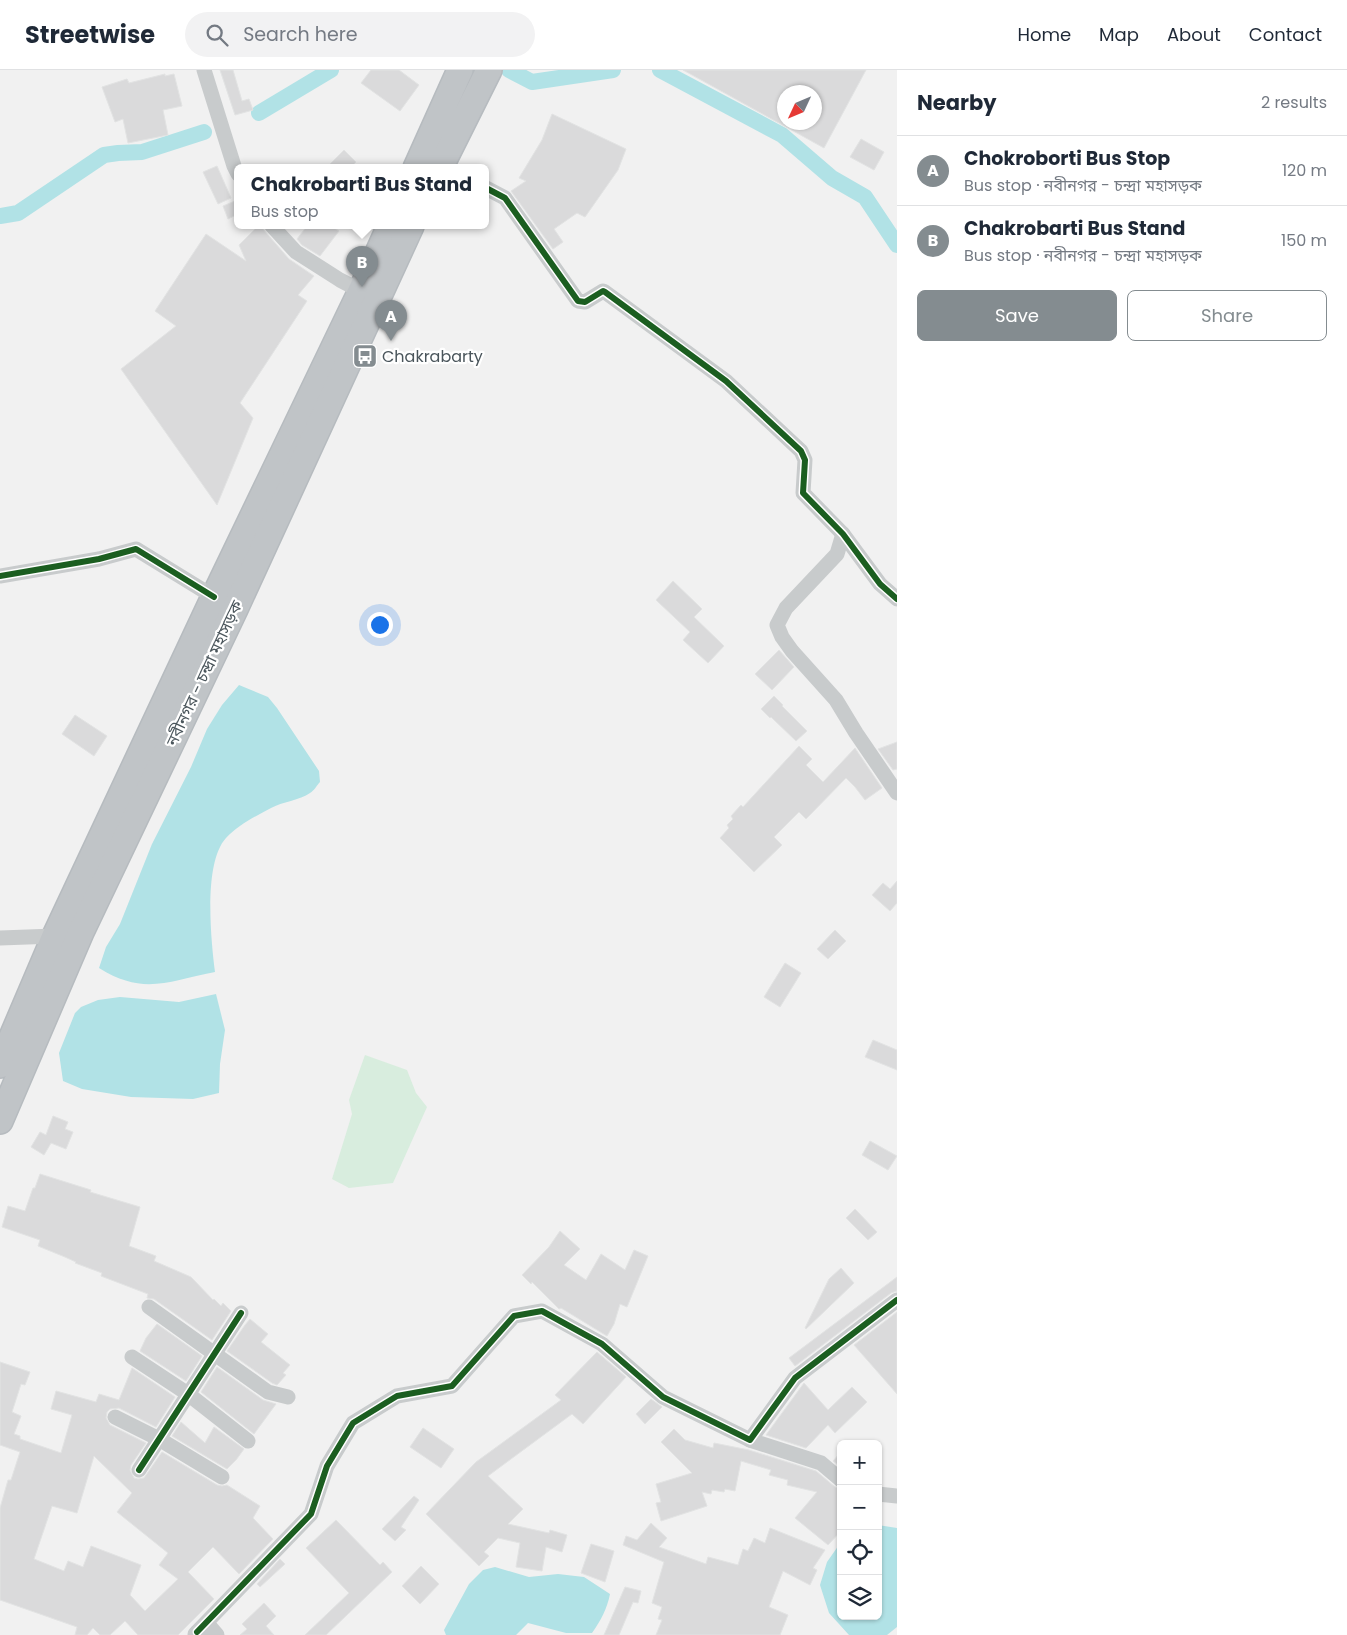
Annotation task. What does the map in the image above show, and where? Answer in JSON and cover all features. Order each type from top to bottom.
[{"type":"highway","points":[[418,164],[459,71]]},
{"type":"highway","points":[[442,164],[486,78]]},
{"type":"highway","name":"নবীনগর - চন্দ্রা মহাসড়ক","points":[[0,1121],[81,932],[227,627],[262,524],[389,229]]},
{"type":"highway","name":"নবীনগর - চন্দ্রা মহাসড়ক","points":[[0,1065],[55,936],[214,597],[262,524],[410,229]]},
{"type":"street","points":[[204,70],[234,166]]},
{"type":"street","points":[[489,190],[506,198],[578,301],[585,302],[603,290],[726,381],[802,451],[805,460],[803,493],[843,534],[878,582],[897,599]]},
{"type":"street","points":[[275,229],[296,252],[340,280],[361,290]]},
{"type":"street","points":[[843,534],[837,554],[786,608],[777,625],[782,637],[792,651],[836,700],[897,793]]},
{"type":"street","points":[[0,576],[90,561],[136,549],[214,597]]},
{"type":"street","points":[[0,938],[55,936]]},
{"type":"street","points":[[750,1440],[795,1378],[897,1300]]},
{"type":"street","points":[[148,1307],[268,1392],[288,1397]]},
{"type":"street","points":[[195,1633],[311,1514],[327,1466],[353,1423],[397,1396],[452,1386],[514,1316],[542,1311],[602,1344],[663,1397],[750,1440],[821,1463],[837,1477]]},
{"type":"street","points":[[139,1470],[241,1313]]},
{"type":"street","points":[[132,1357],[188,1394],[248,1441]]},
{"type":"street","points":[[115,1417],[159,1439],[222,1478]]},
{"type":"street","points":[[882,1494],[897,1496]]},
{"type":"street","points":[[195,1633],[211,1628],[217,1635]]},
{"type":"green space","points":[[365,1055],[407,1070],[416,1093],[427,1107],[393,1183],[349,1188],[332,1179],[352,1114],[349,1100]]},
{"type":"water","points":[[239,685],[268,697],[319,771],[320,782],[313,791],[306,795],[275,806],[242,825],[226,838],[219,850],[214,865],[210,902],[215,972],[156,984],[130,982],[115,977],[99,968],[106,947],[120,924],[152,844],[191,767],[207,729],[222,705]]},
{"type":"water","points":[[216,994],[225,1030],[220,1064],[219,1093],[193,1099],[131,1097],[82,1089],[63,1081],[59,1053],[75,1013],[81,1007],[98,1000],[120,997],[179,1002]]},
{"type":"water","points":[[882,1526],[897,1528],[897,1627],[887,1635],[849,1635],[829,1613],[820,1585],[827,1562],[837,1548],[837,1620],[882,1620]]},
{"type":"water","points":[[495,1567],[529,1577],[558,1574],[584,1577],[610,1594],[607,1605],[592,1633],[566,1633],[528,1623],[516,1635],[446,1635],[444,1630],[469,1584],[483,1570]]},
{"type":"building","points":[[220,70],[233,70],[242,101],[249,99],[253,110],[235,115]]},
{"type":"building","points":[[371,70],[399,70],[419,85],[400,111],[361,83]]},
{"type":"building","points":[[683,70],[866,70],[824,148],[791,130],[822,130],[822,85],[777,85],[777,122]]},
{"type":"building","points":[[165,74],[165,76],[174,74],[182,106],[163,110],[168,135],[128,143],[123,119],[115,122],[102,87],[127,79],[129,83]]},
{"type":"building","points":[[552,114],[626,149],[618,170],[585,217],[577,213],[554,229],[563,242],[553,249],[511,191],[526,181],[519,178],[542,140]]},
{"type":"building","points":[[861,139],[884,152],[874,170],[850,157]]},
{"type":"building","points":[[344,150],[356,162],[354,164],[330,164]]},
{"type":"building","points":[[217,166],[231,198],[218,204],[203,172]]},
{"type":"building","points":[[234,201],[234,216],[228,219],[223,206]]},
{"type":"building","points":[[255,229],[263,229],[289,259],[314,276],[298,295],[307,301],[240,403],[253,418],[217,505],[121,369],[176,326],[155,311],[206,234],[246,261],[239,245]]},
{"type":"building","points":[[305,229],[336,229],[339,231],[320,256],[302,245],[297,239]]},
{"type":"building","points":[[673,581],[702,609],[694,617],[724,646],[708,663],[683,640],[690,632],[656,600]]},
{"type":"building","points":[[779,650],[794,667],[772,690],[755,674]]},
{"type":"building","points":[[774,696],[807,731],[796,741],[761,709]]},
{"type":"building","points":[[75,715],[107,736],[94,756],[62,734]]},
{"type":"building","points":[[897,742],[897,769],[893,770],[878,749]]},
{"type":"building","points":[[799,746],[812,759],[806,765],[823,782],[855,748],[882,788],[865,800],[846,778],[806,819],[799,812],[774,837],[782,845],[754,872],[720,838],[729,828],[727,825],[733,819],[731,816],[741,805],[743,807]]},
{"type":"building","points":[[897,881],[897,903],[890,911],[872,895],[883,883],[890,889]]},
{"type":"building","points":[[835,930],[846,941],[828,959],[817,949]]},
{"type":"building","points":[[785,963],[801,973],[780,1007],[764,997]]},
{"type":"building","points":[[873,1040],[897,1050],[897,1070],[865,1057]]},
{"type":"building","points":[[53,1116],[68,1122],[65,1129],[73,1132],[66,1149],[51,1143],[44,1155],[31,1147],[40,1132],[46,1135]]},
{"type":"building","points":[[870,1141],[897,1156],[888,1170],[862,1155]]},
{"type":"building","points":[[40,1174],[140,1207],[129,1246],[156,1256],[154,1261],[191,1277],[213,1300],[221,1306],[223,1303],[231,1311],[212,1340],[154,1299],[147,1298],[148,1294],[101,1276],[102,1273],[38,1246],[40,1240],[2,1227],[8,1206],[25,1211]]},
{"type":"building","points":[[855,1209],[877,1232],[868,1240],[846,1218]]},
{"type":"building","points":[[560,1231],[580,1249],[564,1265],[586,1280],[601,1254],[625,1270],[634,1250],[648,1256],[627,1307],[620,1304],[614,1324],[607,1336],[561,1308],[559,1309],[532,1282],[531,1284],[522,1275],[549,1247]]},
{"type":"building","points":[[841,1268],[854,1283],[806,1329],[829,1279]]},
{"type":"building","points":[[897,1277],[897,1291],[891,1293],[795,1366],[789,1358]]},
{"type":"building","points":[[897,1312],[897,1394],[854,1345]]},
{"type":"building","points":[[250,1319],[268,1334],[261,1342],[290,1365],[283,1373],[286,1375],[277,1385],[227,1351]]},
{"type":"building","points":[[157,1324],[202,1356],[186,1381],[140,1351],[146,1338]]},
{"type":"building","points":[[597,1352],[626,1377],[583,1424],[572,1414],[488,1476],[523,1509],[508,1524],[549,1533],[550,1530],[567,1535],[562,1552],[546,1547],[542,1571],[516,1567],[520,1543],[498,1538],[484,1552],[489,1556],[479,1566],[426,1514],[476,1462],[561,1400],[555,1395]]},
{"type":"building","points":[[0,1362],[30,1372],[25,1385],[21,1384],[12,1412],[21,1416],[14,1434],[20,1436],[20,1439],[61,1453],[72,1415],[51,1409],[56,1391],[96,1402],[99,1394],[119,1400],[132,1368],[175,1397],[156,1427],[119,1408],[110,1409],[107,1412],[106,1418],[110,1425],[146,1443],[131,1465],[130,1470],[134,1478],[144,1478],[162,1452],[217,1485],[227,1485],[260,1506],[253,1518],[273,1539],[239,1574],[213,1547],[188,1572],[214,1599],[178,1635],[138,1635],[125,1621],[110,1635],[100,1635],[93,1628],[87,1635],[75,1635],[77,1627],[0,1600],[0,1508],[8,1480],[11,1480],[20,1452],[0,1445]],"holes":[[[94,1456],[132,1493],[117,1512],[168,1553],[159,1565],[178,1579],[145,1611],[130,1595],[141,1565],[91,1546],[83,1567],[68,1561],[64,1571],[34,1559],[52,1506],[77,1513]]]},
{"type":"building","points":[[217,1367],[263,1400],[276,1404],[254,1434],[201,1392]]},
{"type":"building","points":[[804,1383],[828,1410],[852,1387],[867,1402],[835,1433],[828,1425],[806,1448],[766,1435]]},
{"type":"building","points":[[651,1399],[662,1407],[645,1424],[636,1414]]},
{"type":"building","points":[[181,1422],[205,1443],[214,1427],[244,1449],[227,1469],[172,1436]]},
{"type":"building","points":[[423,1428],[454,1449],[441,1468],[410,1447]]},
{"type":"building","points":[[674,1429],[685,1440],[713,1448],[714,1443],[749,1450],[816,1471],[837,1488],[837,1535],[828,1545],[795,1518],[817,1492],[787,1485],[788,1480],[769,1475],[771,1470],[741,1461],[735,1491],[725,1489],[724,1492],[712,1490],[711,1494],[702,1492],[707,1506],[661,1521],[656,1503],[661,1502],[656,1484],[692,1473],[661,1442]]},
{"type":"building","points":[[414,1496],[419,1500],[401,1527],[406,1530],[395,1541],[382,1529]]},
{"type":"building","points":[[336,1520],[380,1565],[383,1562],[392,1572],[326,1635],[305,1635],[349,1593],[306,1548]]},
{"type":"building","points":[[651,1523],[667,1538],[659,1547],[706,1564],[708,1557],[738,1565],[743,1549],[748,1551],[754,1538],[765,1543],[770,1528],[825,1550],[813,1568],[817,1570],[810,1585],[783,1571],[769,1607],[788,1615],[780,1635],[656,1635],[662,1620],[658,1619],[662,1607],[652,1603],[664,1562],[623,1545],[626,1536],[637,1540]]},
{"type":"building","points":[[591,1544],[614,1551],[605,1582],[581,1573]]},
{"type":"building","points":[[280,1559],[285,1564],[260,1587],[257,1584]]},
{"type":"building","points":[[421,1566],[439,1584],[420,1604],[402,1586]]},
{"type":"building","points":[[625,1587],[641,1591],[638,1603],[633,1602],[619,1635],[604,1635]]},
{"type":"building","points":[[264,1603],[276,1616],[266,1626],[274,1635],[240,1635],[247,1629],[242,1624]]},
{"type":"waterway","points":[[259,113],[331,70]]},
{"type":"waterway","points":[[509,70],[532,82],[613,70]]},
{"type":"waterway","points":[[660,70],[782,135],[832,178],[865,197],[897,245]]},
{"type":"waterway","points":[[0,216],[18,213],[104,155],[142,152],[204,132]]},
{"type":"cycle path","points":[[489,190],[505,198],[578,301],[585,302],[603,291],[605,292],[726,381],[801,451],[805,460],[803,493],[843,534],[880,584],[897,599]]},
{"type":"cycle path","points":[[0,576],[99,559],[136,549],[214,597]]},
{"type":"cycle path","points":[[197,1632],[311,1514],[327,1466],[353,1423],[397,1396],[452,1386],[514,1316],[542,1311],[602,1344],[663,1397],[750,1440],[795,1378],[897,1300]]},
{"type":"cycle path","points":[[139,1470],[241,1313]]},
{"type":"place","name":"Chakrobarti Bus Stand","points":[[362,287]]},
{"type":"place","name":"Chokroborti Bus Stop","points":[[391,341]]},
{"type":"place","name":"Chakrabarty","points":[[365,356]]}]
